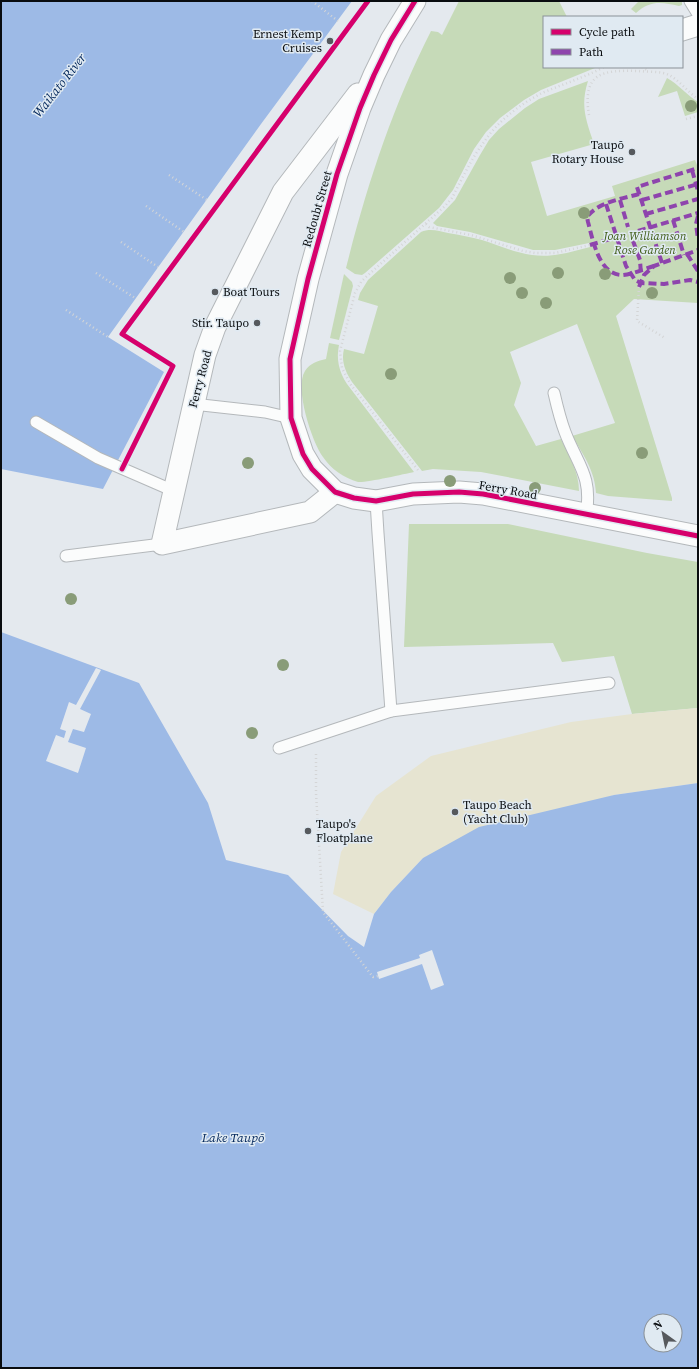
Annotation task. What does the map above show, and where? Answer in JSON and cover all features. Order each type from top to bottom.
[{"type":"street","name":"Redoubt Street","points":[[294,427],[290,359],[308,279],[337,174],[360,108],[374,75],[391,40],[415,1]]},
{"type":"street","points":[[683,30],[698,25]]},
{"type":"street","name":"Ferry Road","points":[[162,544],[193,404],[205,355],[215,327],[283,192],[374,75]]},
{"type":"street","name":"Ferry Road","points":[[294,427],[303,454],[312,469],[335,492],[354,498],[376,501],[413,494],[483,494],[698,536]]},
{"type":"street","points":[[162,544],[310,512],[335,492]]},
{"type":"lane","points":[[690,1],[698,14]]},
{"type":"lane","points":[[554,392],[565,432],[582,468],[586,482],[588,499],[586,514]]},
{"type":"lane","points":[[193,404],[265,412],[294,427]]},
{"type":"lane","points":[[36,422],[98,458],[174,491]]},
{"type":"lane","points":[[376,501],[391,711]]},
{"type":"lane","points":[[66,556],[162,544]]},
{"type":"lane","points":[[279,748],[391,711],[609,683]]},
{"type":"path","points":[[312,1],[338,21]]},
{"type":"path","points":[[419,472],[347,379],[342,368],[340,351],[355,293],[361,282],[426,224],[452,198],[484,141],[500,123],[530,100],[542,93],[572,82],[602,68]]},
{"type":"path","points":[[643,68],[649,72]]},
{"type":"path","points":[[596,71],[599,76]]},
{"type":"path","points":[[589,115],[587,98],[592,82],[599,76],[613,71],[668,74],[698,99]]},
{"type":"path","points":[[686,119],[698,116]]},
{"type":"path","points":[[169,175],[207,200]]},
{"type":"path","points":[[146,206],[184,232]]},
{"type":"path","points":[[426,224],[432,228],[471,235],[523,251],[535,253],[555,253],[590,245]]},
{"type":"path","points":[[628,227],[633,241]]},
{"type":"path","points":[[624,235],[638,231]]},
{"type":"path","points":[[121,242],[158,267]]},
{"type":"path","points":[[96,273],[135,298]]},
{"type":"path","points":[[639,287],[637,321],[665,338]]},
{"type":"path","points":[[66,310],[108,337]]},
{"type":"path","points":[[316,735],[316,793],[323,912],[373,977],[378,976]]},
{"type":"green space","points":[[459,1],[559,1],[566,16],[543,16],[543,68],[595,68],[541,90],[524,100],[500,118],[486,132],[474,149],[453,190],[439,208],[365,273],[362,275],[355,274],[346,268],[382,147],[404,89],[431,31],[438,32],[442,35]]},
{"type":"green space","points":[[639,1],[682,1],[682,5],[679,6],[656,3],[646,6],[636,13],[631,9]]},
{"type":"green space","points":[[667,78],[698,102],[698,112],[685,116],[677,91],[658,97]]},
{"type":"green space","name":"Joan Williamson Rose Garden","points":[[588,81],[584,98],[584,106],[586,120],[594,144],[531,162],[547,216],[615,196],[612,186],[695,160],[697,165],[698,164],[698,303],[634,299],[616,316],[672,501],[608,496],[596,493],[591,470],[572,436],[615,423],[577,324],[510,352],[521,383],[514,405],[536,446],[561,439],[575,470],[579,484],[579,491],[481,472],[433,469],[422,471],[352,382],[347,374],[343,362],[344,349],[364,354],[378,306],[358,300],[360,293],[368,280],[421,232],[434,230],[465,236],[482,240],[519,253],[539,256],[561,254],[590,247],[589,243],[555,250],[533,250],[470,232],[437,226],[433,223],[455,200],[489,140],[499,129],[539,99]]},
{"type":"green space","points":[[344,274],[352,282],[353,286],[339,340],[330,338]]},
{"type":"green space","points":[[329,343],[339,345],[339,365],[347,384],[414,472],[377,480],[358,482],[338,472],[323,457],[314,440],[306,415],[303,402],[302,379],[309,366],[326,359]]},
{"type":"green space","points":[[409,524],[508,524],[698,562],[698,708],[632,714],[614,656],[562,662],[553,643],[404,647]]},
{"type":"sand","name":"Taupo Beach (Yacht Club)","points":[[698,708],[698,783],[614,795],[423,858],[391,892],[374,914],[333,894],[341,852],[376,796],[431,756],[571,722],[632,714]]},
{"type":"water","name":"Waikato River","points":[[1,1],[352,1],[261,124],[108,337],[164,372],[103,489],[1,469]]},
{"type":"water","name":"Lake Taupō","points":[[1,632],[139,683],[208,803],[226,860],[288,875],[348,936],[364,947],[374,914],[391,892],[423,858],[479,827],[614,795],[698,783],[698,1368],[1,1368]]},
{"type":"pier","points":[[96,668],[101,670],[80,709],[91,714],[84,732],[73,729],[68,742],[86,748],[78,773],[46,761],[56,735],[64,738],[66,731],[60,729],[69,702],[76,705]]},
{"type":"pier","points":[[432,950],[444,985],[431,990],[422,964],[379,979],[377,972],[420,958],[419,955]]},
{"type":"marked path","points":[[662,263],[637,187],[698,168]]},
{"type":"marked path","points":[[692,170],[698,191]]},
{"type":"marked path","points":[[642,200],[698,184]]},
{"type":"marked path","points":[[639,194],[604,204],[587,217],[588,222],[598,256],[608,270],[615,274],[623,275],[635,273],[654,266]]},
{"type":"marked path","points":[[646,214],[698,199]]},
{"type":"marked path","points":[[620,200],[628,227]]},
{"type":"marked path","points":[[606,204],[626,266],[635,280],[641,283],[664,284],[690,280],[698,282]]},
{"type":"marked path","points":[[638,231],[698,213]]},
{"type":"marked path","points":[[698,216],[696,224],[698,239]]},
{"type":"marked path","points":[[673,220],[684,255]]},
{"type":"marked path","points":[[590,245],[624,235]]},
{"type":"marked path","points":[[633,241],[640,260],[641,275]]},
{"type":"marked path","points":[[639,287],[644,275],[654,266],[698,250]]},
{"type":"marked path","points":[[687,254],[698,271]]},
{"type":"cycle path","points":[[122,469],[173,366],[122,334],[368,1]]},
{"type":"cycle path","points":[[415,1],[391,40],[360,108],[337,174],[308,279],[290,359],[291,418],[303,454],[312,469],[335,492],[354,498],[376,501],[413,494],[459,492],[483,494],[698,536]]},
{"type":"place","name":"Ernest Kemp Cruises","points":[[330,41]]},
{"type":"place","name":"Taupō Rotary House","points":[[632,152]]},
{"type":"place","name":"Boat Tours","points":[[215,292]]},
{"type":"place","name":"Stir. Taupo","points":[[257,323]]},
{"type":"place","name":"Taupo Beach (Yacht Club)","points":[[455,812]]},
{"type":"place","name":"Taupo's Floatplane","points":[[308,831]]}]
